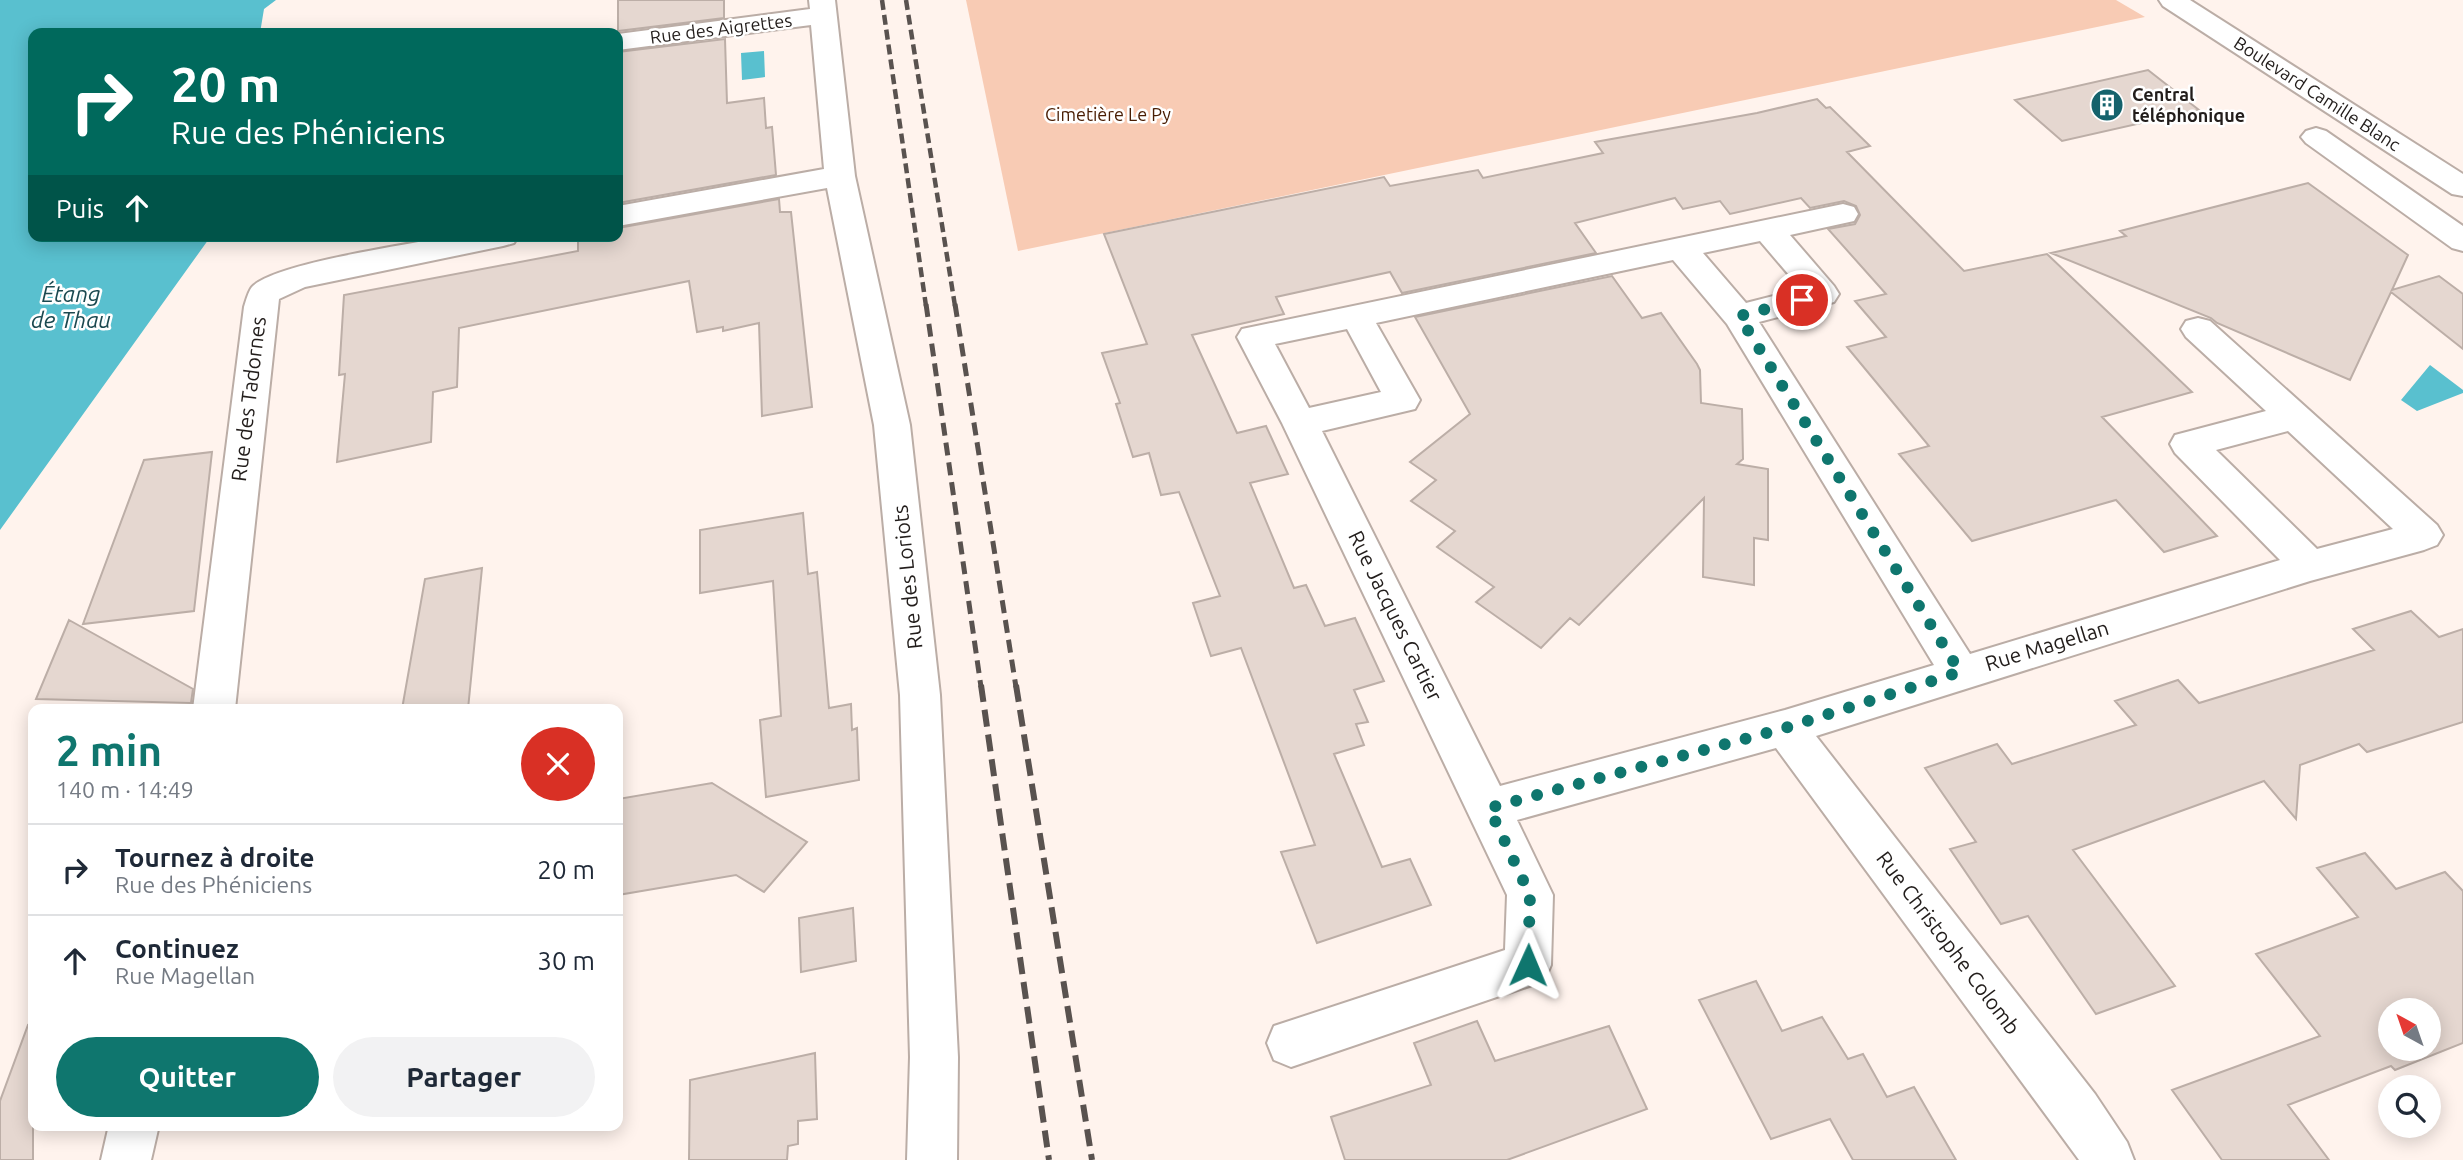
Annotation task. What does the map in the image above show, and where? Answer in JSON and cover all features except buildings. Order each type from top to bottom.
[{"type":"street","name":"Boulevard Camille Blanc","points":[[2172,0],[2463,187]]},
{"type":"street","name":"Rue des Aigrettes","points":[[623,41],[823,8]]},
{"type":"street","name":"Rue des Loriots","points":[[823,8],[840,176],[892,425],[920,695],[934,1057],[932,1160]]},
{"type":"street","points":[[2316,137],[2463,241]]},
{"type":"street","points":[[623,215],[840,176]]},
{"type":"street","name":"Rue Jacques Cartier","points":[[1291,1043],[1528,965],[1530,895],[1300,423],[1254,337],[1843,214]]},
{"type":"street","points":[[1739,316],[1823,294],[1767,229]]},
{"type":"street","name":"Rue des Tadornes","points":[[215,704],[260,307],[265,293],[296,278],[472,242]]},
{"type":"street","points":[[1680,247],[1739,316],[1960,672]]},
{"type":"street","points":[[1300,423],[1403,400],[1356,316]]},
{"type":"street","name":"Rue Magellan","points":[[1489,808],[1785,728],[2310,566],[2424,535],[2198,329]]},
{"type":"street","points":[[2294,417],[2188,444],[2310,566]]},
{"type":"street","name":"Rue Christophe Colomb","points":[[1785,728],[2077,1112],[2109,1160]]},
{"type":"street","points":[[126,1160],[133,1131]]},
{"type":"green space","name":"Cimetière Le Py","points":[[966,0],[2116,0],[2145,17],[1018,251]]},
{"type":"water","name":"Étang de Thau","points":[[0,0],[276,0],[264,9],[261,28],[28,28],[28,242],[207,242],[0,530]]},
{"type":"water","points":[[764,51],[765,77],[742,80],[741,53]]},
{"type":"water","points":[[2430,365],[2463,390],[2463,393],[2417,411],[2401,400]]},
{"type":"railway","points":[[882,0],[926,306]]},
{"type":"railway","points":[[906,0],[955,306]]},
{"type":"railway","points":[[926,304],[981,687]]},
{"type":"railway","points":[[955,304],[1016,687]]},
{"type":"railway","points":[[981,685],[1049,1160]]},
{"type":"railway","points":[[1016,685],[1092,1160]]},
{"type":"place","name":"Central téléphonique","points":[[2107,105]]},
{"type":"route","points":[[1528,965],[1530,895],[1489,808],[1785,728],[1960,672],[1739,316],[1802,300]]}]
